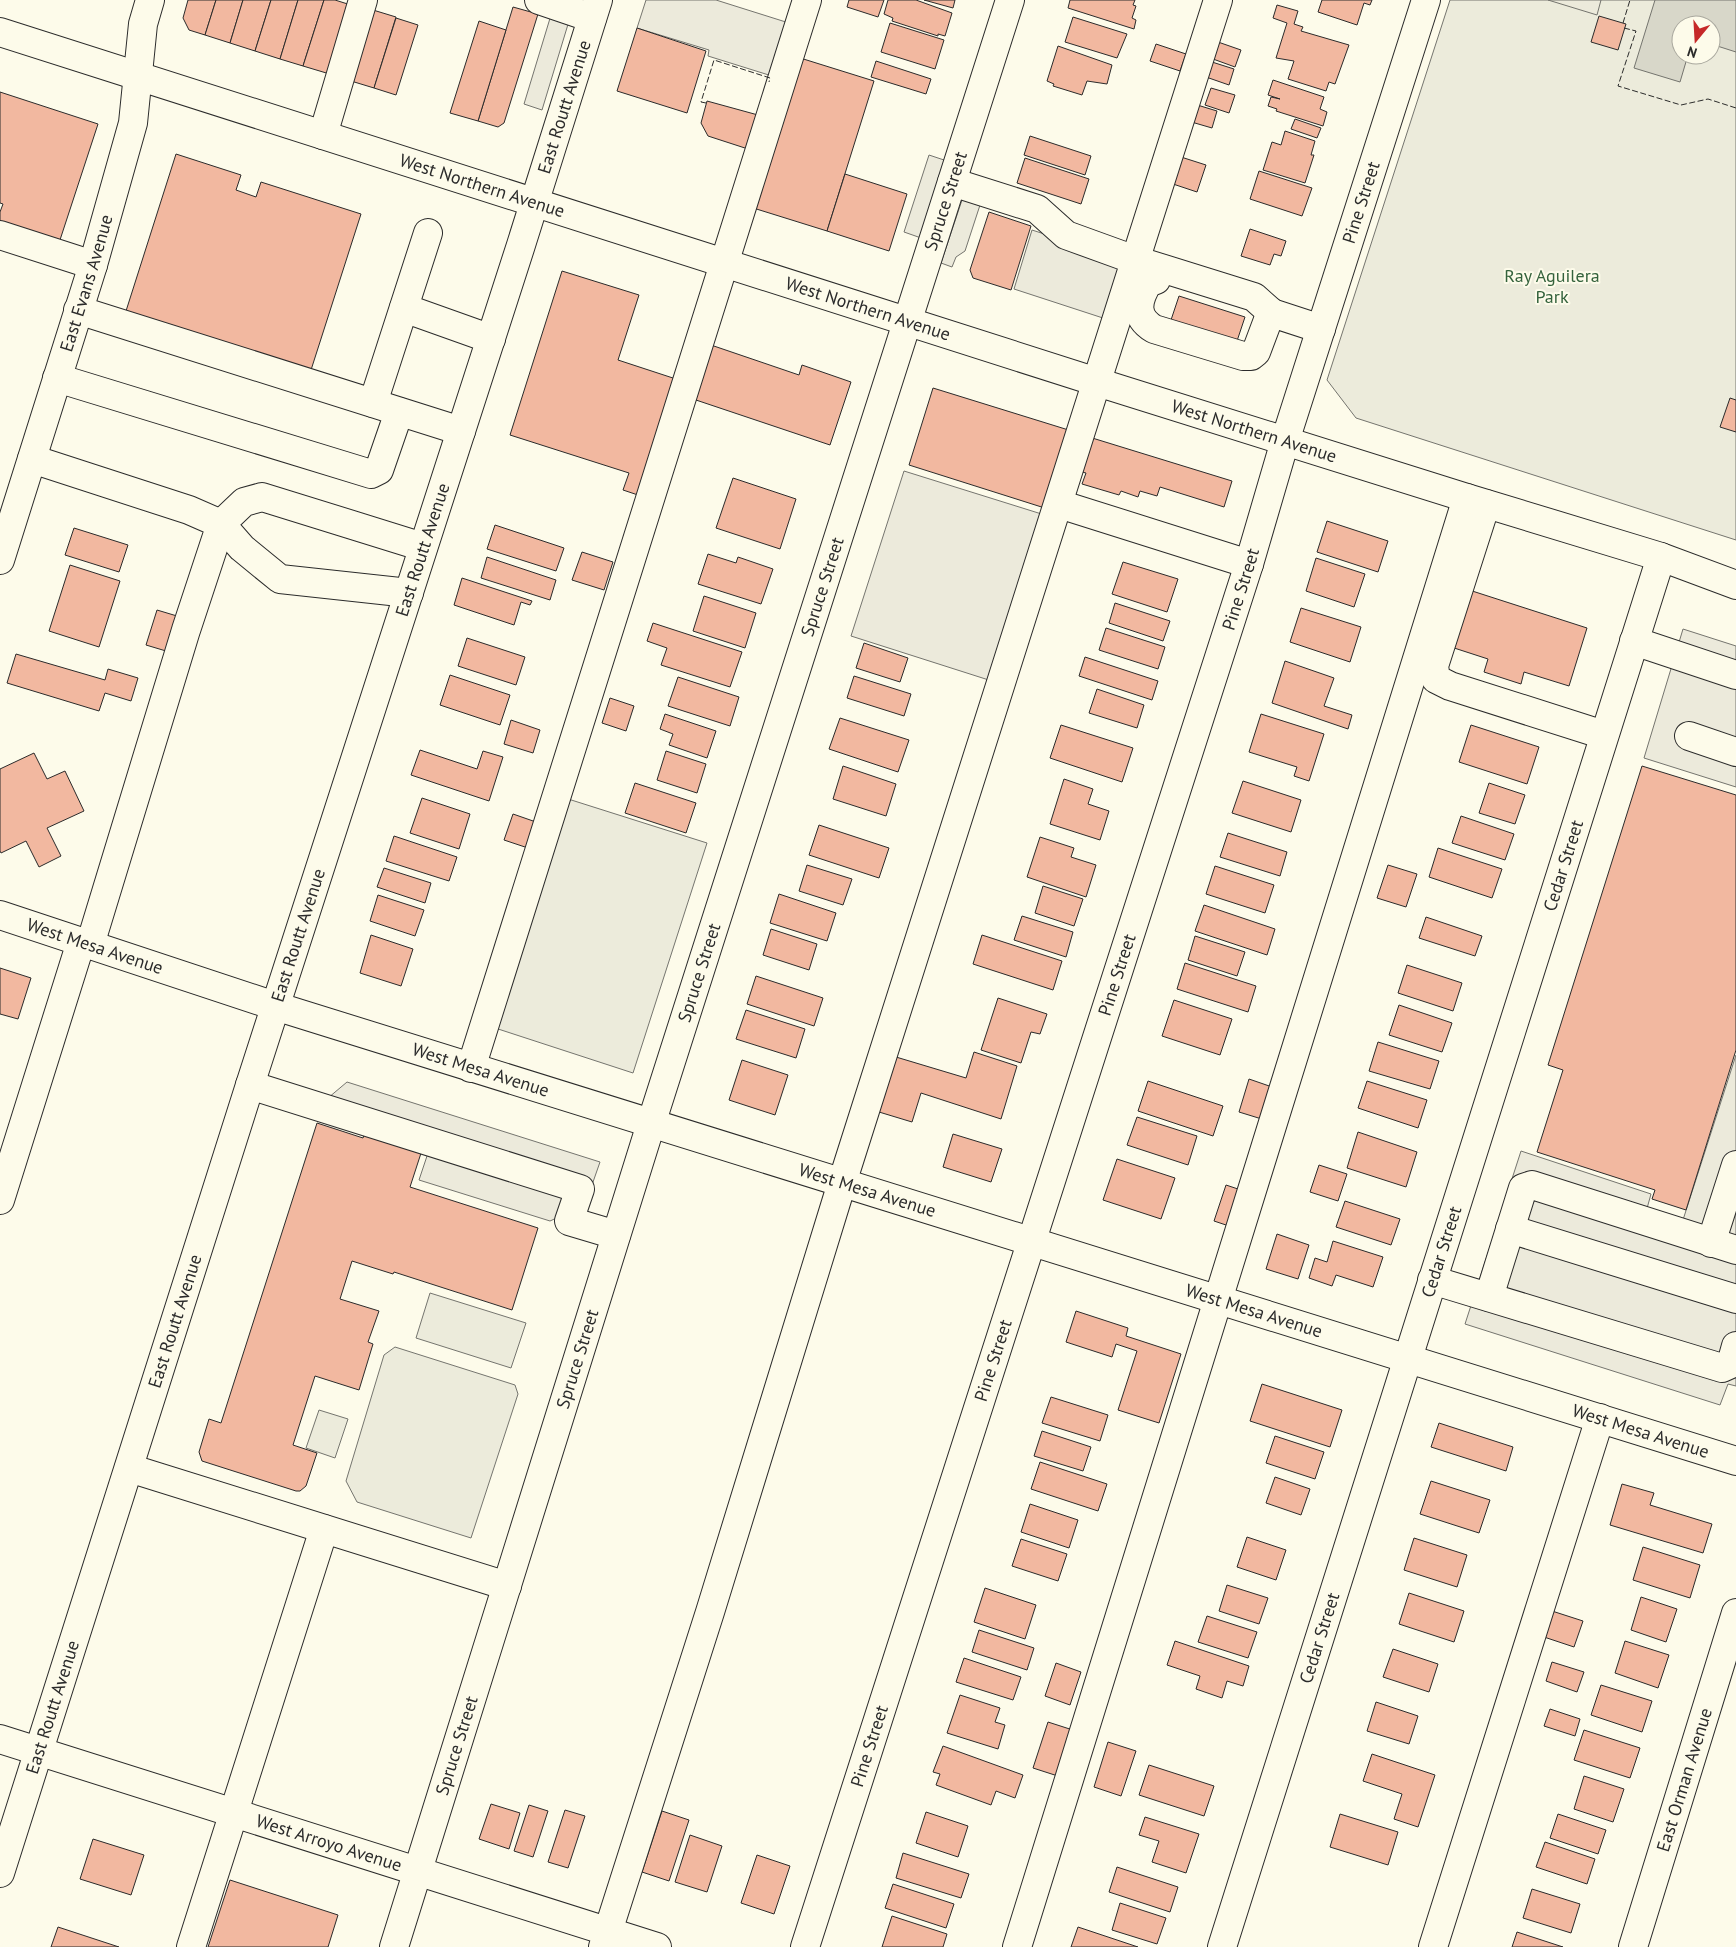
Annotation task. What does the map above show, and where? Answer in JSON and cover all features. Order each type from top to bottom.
[{"type":"street","name":"East Evans Avenue","points":[[0,560],[92,265],[133,123],[143,24],[150,0]]},
{"type":"street","points":[[323,134],[363,0]]},
{"type":"street","points":[[539,0],[595,9]]},
{"type":"street","points":[[471,1068],[808,0]]},
{"type":"street","name":"Spruce Street","points":[[394,1947],[651,1124],[1010,0]]},
{"type":"street","points":[[606,1939],[710,1612],[842,1183],[1218,0]]},
{"type":"street","name":"Pine Street","points":[[805,1947],[1032,1243],[1426,0]]},
{"type":"street","name":"East Routt Avenue","points":[[0,1873],[275,1006],[535,202],[595,9]]},
{"type":"street","name":"West Northern Avenue","points":[[0,32],[1097,382],[1476,501],[1661,556],[1736,585]]},
{"type":"street","points":[[952,182],[1037,209],[1066,236],[1135,260],[1254,297],[1271,312],[1321,330]]},
{"type":"street","points":[[373,403],[428,234]]},
{"type":"street","points":[[0,235],[92,265]]},
{"type":"street","points":[[1222,287],[1157,279],[1148,283],[1143,290],[1140,312],[1144,321],[1154,329],[1243,356],[1250,356],[1256,352],[1271,312]]},
{"type":"street","points":[[404,308],[491,339]]},
{"type":"street","points":[[78,310],[461,431]]},
{"type":"street","points":[[57,378],[371,474],[379,470],[399,412]]},
{"type":"street","points":[[32,459],[189,510],[221,524],[242,548],[280,579],[408,593]]},
{"type":"street","points":[[0,1200],[86,944],[221,524],[244,502],[262,497],[423,547]]},
{"type":"street","points":[[1476,501],[1434,666],[1436,679],[1450,686],[1604,735]]},
{"type":"street","points":[[1017,1947],[1218,1300],[1476,501]]},
{"type":"street","points":[[1059,504],[1248,564]]},
{"type":"street","name":"Cedar Street","points":[[1222,1947],[1661,556]]},
{"type":"street","points":[[1634,641],[1736,675]]},
{"type":"street","points":[[1689,736],[1736,752]]},
{"type":"street","name":"West Mesa Avenue","points":[[0,915],[275,1006],[471,1068],[1736,1461]]},
{"type":"street","points":[[250,1085],[580,1189],[569,1221],[616,1235]]},
{"type":"street","points":[[1489,1297],[1523,1188],[1532,1184],[1724,1246],[1736,1165]]},
{"type":"street","points":[[1510,1230],[1736,1299]]},
{"type":"street","points":[[1432,1280],[1722,1368],[1730,1364],[1736,1346]]},
{"type":"street","points":[[1433,1947],[1600,1418]]},
{"type":"street","points":[[130,1468],[507,1586]]},
{"type":"street","points":[[191,1947],[324,1529]]},
{"type":"street","name":"East Orman Avenue","points":[[1634,1947],[1736,1613]]},
{"type":"street","name":"West Arroyo Avenue","points":[[0,1739],[418,1872],[606,1939],[657,1947]]},
{"type":"green space","name":"Ray Aguilera Park","points":[[1450,0],[1736,0],[1736,540],[1356,418],[1327,380]]},
{"type":"green space","points":[[565,798],[707,843],[633,1073],[492,1027]]},
{"type":"green space","points":[[430,1293],[526,1323],[511,1368],[416,1338]]},
{"type":"green space","points":[[395,1347],[515,1385],[518,1394],[471,1538],[357,1502],[346,1481],[384,1355]]},
{"type":"green space","points":[[319,1410],[348,1419],[335,1458],[306,1448]]},
{"type":"shaded area","points":[[646,0],[716,0],[789,23],[772,76],[708,56],[709,50],[637,28]]},
{"type":"shaded area","points":[[1548,0],[1601,0],[1597,15]]},
{"type":"shaded area","points":[[1655,0],[1736,0],[1736,52],[1721,47],[1721,15],[1671,15],[1671,65],[1685,65],[1680,82],[1634,68]]},
{"type":"shaded area","points":[[551,15],[569,21],[542,110],[524,104]]},
{"type":"shaded area","points":[[929,155],[950,162],[924,239],[904,232]]},
{"type":"shaded area","points":[[963,197],[981,202],[965,251],[956,257],[952,267],[941,263]]},
{"type":"shaded area","points":[[1032,230],[1125,260],[1106,319],[1014,289]]},
{"type":"shaded area","points":[[904,471],[1048,516],[995,682],[851,636]]},
{"type":"shaded area","points":[[1683,629],[1736,646],[1736,787],[1644,758]]},
{"type":"shaded area","points":[[1736,1055],[1736,1386],[1728,1384],[1720,1405],[1465,1324],[1521,1151],[1651,1194],[1646,1212],[1682,1223]]},
{"type":"shaded area","points":[[347,1082],[600,1162],[585,1205],[550,1221],[419,1180],[435,1132],[328,1098]]},
{"type":"building","points":[[188,0],[216,0],[205,35],[189,30],[183,18]]},
{"type":"building","points":[[216,0],[243,0],[230,43],[205,35]]},
{"type":"building","points":[[243,0],[271,0],[255,51],[230,43]]},
{"type":"building","points":[[271,0],[298,0],[280,59],[255,51]]},
{"type":"building","points":[[298,0],[324,0],[303,66],[280,59]]},
{"type":"building","points":[[324,0],[335,0],[354,6],[333,75],[303,66]]},
{"type":"building","points":[[849,0],[884,0],[878,17],[847,7]]},
{"type":"building","points":[[888,0],[916,0],[952,13],[945,36],[938,34],[938,36],[892,21],[893,18],[884,14]]},
{"type":"building","points":[[924,0],[955,0],[953,8]]},
{"type":"building","points":[[1070,0],[1135,0],[1133,5],[1136,6],[1132,18],[1136,20],[1134,29],[1068,8]]},
{"type":"building","points":[[1322,0],[1372,0],[1370,5],[1364,3],[1357,25],[1318,12]]},
{"type":"building","points":[[1277,5],[1298,11],[1294,24],[1303,27],[1301,31],[1349,45],[1335,84],[1329,82],[1326,91],[1288,79],[1294,61],[1276,58],[1287,23],[1273,18]]},
{"type":"building","points":[[513,7],[538,14],[504,123],[498,127],[478,121]]},
{"type":"building","points":[[373,10],[396,17],[374,88],[351,81]]},
{"type":"building","points":[[1599,16],[1626,24],[1618,50],[1591,42]]},
{"type":"building","points":[[1073,17],[1127,34],[1117,58],[1065,42]]},
{"type":"building","points":[[396,18],[418,25],[396,95],[374,88]]},
{"type":"building","points":[[479,21],[506,30],[478,121],[450,113]]},
{"type":"building","points":[[890,23],[944,40],[935,69],[881,52]]},
{"type":"building","points":[[637,28],[706,51],[687,113],[617,91]]},
{"type":"building","points":[[1218,42],[1241,50],[1235,67],[1213,59]]},
{"type":"building","points":[[1156,44],[1186,54],[1180,71],[1150,61]]},
{"type":"building","points":[[1058,46],[1112,65],[1107,84],[1087,81],[1082,95],[1053,86],[1054,84],[1047,81]]},
{"type":"building","points":[[797,57],[874,81],[827,231],[750,207]]},
{"type":"building","points":[[876,61],[931,79],[926,94],[871,77]]},
{"type":"building","points":[[1212,62],[1234,69],[1229,85],[1206,77]]},
{"type":"building","points":[[1273,80],[1324,97],[1320,109],[1327,112],[1323,126],[1276,111],[1277,109],[1268,106],[1271,97],[1280,99],[1268,95]]},
{"type":"building","points":[[1211,88],[1235,95],[1229,113],[1205,105]]},
{"type":"building","points":[[0,92],[98,124],[58,246],[0,227],[0,212],[3,204],[0,203]]},
{"type":"building","points":[[707,101],[758,115],[748,149],[708,136],[701,123]]},
{"type":"building","points":[[1194,104],[1217,111],[1212,128],[1188,121]]},
{"type":"building","points":[[1295,119],[1321,128],[1317,138],[1291,129]]},
{"type":"building","points":[[1285,131],[1315,141],[1311,155],[1314,155],[1305,183],[1263,170],[1272,142],[1281,145]]},
{"type":"building","points":[[1030,136],[1091,156],[1085,175],[1024,155]]},
{"type":"building","points":[[176,154],[241,175],[236,190],[256,197],[261,182],[361,214],[311,370],[126,311]]},
{"type":"building","points":[[1181,157],[1206,165],[1197,192],[1173,184]]},
{"type":"building","points":[[1025,158],[1089,179],[1081,204],[1017,183]]},
{"type":"building","points":[[1259,171],[1312,188],[1302,216],[1250,199]]},
{"type":"building","points":[[845,174],[907,194],[889,251],[827,231]]},
{"type":"building","points":[[989,212],[1031,226],[1011,290],[973,278],[970,270]]},
{"type":"building","points":[[1250,229],[1286,241],[1281,256],[1274,254],[1270,265],[1241,256]]},
{"type":"building","points":[[562,271],[639,295],[618,360],[679,380],[641,496],[623,490],[629,473],[510,435]]},
{"type":"building","points":[[1179,296],[1245,317],[1235,347],[1169,326]]},
{"type":"building","points":[[708,344],[799,375],[802,365],[851,382],[830,445],[690,398]]},
{"type":"building","points":[[933,388],[1075,432],[1051,510],[909,465]]},
{"type":"building","points":[[1730,398],[1736,400],[1736,432],[1720,427]]},
{"type":"building","points":[[1089,437],[1232,481],[1224,507],[1160,487],[1157,496],[1140,491],[1138,497],[1121,491],[1119,495],[1082,484],[1086,473],[1078,471]]},
{"type":"building","points":[[733,478],[796,499],[780,549],[716,528]]},
{"type":"building","points":[[1327,521],[1388,541],[1378,572],[1317,552]]},
{"type":"building","points":[[495,525],[564,548],[556,571],[487,549]]},
{"type":"building","points":[[74,528],[128,545],[119,572],[65,555]]},
{"type":"building","points":[[582,552],[613,562],[604,590],[572,580]]},
{"type":"building","points":[[708,554],[736,563],[738,557],[773,569],[761,604],[698,584]]},
{"type":"building","points":[[487,557],[556,580],[550,600],[481,578]]},
{"type":"building","points":[[1316,558],[1365,574],[1354,607],[1306,591]]},
{"type":"building","points":[[1123,562],[1178,579],[1167,612],[1112,594]]},
{"type":"building","points":[[70,565],[120,581],[99,647],[49,631]]},
{"type":"building","points":[[462,578],[532,601],[530,605],[521,602],[514,625],[454,605]]},
{"type":"building","points":[[1466,589],[1587,628],[1569,686],[1524,672],[1521,684],[1484,672],[1488,659],[1448,646]]},
{"type":"building","points":[[704,596],[756,613],[745,648],[693,631]]},
{"type":"building","points":[[1115,603],[1170,621],[1163,641],[1109,623]]},
{"type":"building","points":[[1301,608],[1361,627],[1350,662],[1290,642]]},
{"type":"building","points":[[157,610],[177,616],[166,651],[146,645]]},
{"type":"building","points":[[653,623],[742,652],[730,687],[661,665],[667,648],[647,641]]},
{"type":"building","points":[[1106,628],[1165,647],[1158,669],[1099,650]]},
{"type":"building","points":[[467,638],[525,657],[516,685],[458,666]]},
{"type":"building","points":[[864,643],[908,658],[900,682],[856,668]]},
{"type":"building","points":[[16,654],[105,680],[108,669],[138,678],[131,701],[105,693],[99,711],[7,683]]},
{"type":"building","points":[[1085,657],[1158,681],[1152,700],[1079,676]]},
{"type":"building","points":[[1285,661],[1334,678],[1324,706],[1352,715],[1348,729],[1272,703]]},
{"type":"building","points":[[450,675],[510,695],[500,725],[440,705]]},
{"type":"building","points":[[854,676],[911,694],[904,716],[847,698]]},
{"type":"building","points":[[678,677],[739,697],[730,726],[668,706]]},
{"type":"building","points":[[1097,689],[1144,705],[1137,728],[1089,713]]},
{"type":"building","points":[[610,698],[634,706],[626,731],[602,723]]},
{"type":"building","points":[[665,714],[716,731],[707,758],[669,745],[673,734],[660,729]]},
{"type":"building","points":[[1261,714],[1324,734],[1309,781],[1294,776],[1297,767],[1249,752]]},
{"type":"building","points":[[840,718],[909,740],[898,772],[829,749]]},
{"type":"building","points":[[511,720],[540,730],[533,753],[504,744]]},
{"type":"building","points":[[1061,725],[1133,748],[1122,782],[1050,758]]},
{"type":"building","points":[[1471,725],[1539,747],[1527,784],[1459,762]]},
{"type":"building","points":[[420,750],[477,769],[483,751],[503,757],[489,801],[411,775]]},
{"type":"building","points":[[666,751],[706,764],[697,793],[657,780]]},
{"type":"building","points":[[34,753],[47,779],[65,771],[84,811],[47,828],[61,856],[39,867],[26,841],[1,853],[0,851],[0,769]]},
{"type":"building","points":[[843,766],[896,784],[886,816],[833,799]]},
{"type":"building","points":[[1642,766],[1736,795],[1736,1050],[1686,1210],[1652,1199],[1655,1190],[1537,1152],[1563,1070],[1548,1065]]},
{"type":"building","points":[[1064,779],[1093,789],[1088,804],[1109,811],[1100,840],[1050,824]]},
{"type":"building","points":[[1243,781],[1301,800],[1291,832],[1232,813]]},
{"type":"building","points":[[635,783],[696,803],[686,833],[625,813]]},
{"type":"building","points":[[1489,783],[1525,795],[1515,824],[1479,813]]},
{"type":"building","points":[[422,798],[470,814],[459,849],[410,833]]},
{"type":"building","points":[[513,814],[536,822],[528,848],[504,840]]},
{"type":"building","points":[[1461,816],[1514,834],[1505,860],[1452,843]]},
{"type":"building","points":[[819,825],[889,848],[879,878],[809,855]]},
{"type":"building","points":[[1228,833],[1287,852],[1280,876],[1220,857]]},
{"type":"building","points":[[394,836],[457,857],[449,881],[386,861]]},
{"type":"building","points":[[1040,837],[1074,848],[1071,857],[1096,865],[1086,897],[1027,877]]},
{"type":"building","points":[[1438,848],[1502,869],[1492,898],[1429,877]]},
{"type":"building","points":[[807,865],[852,879],[843,905],[799,891]]},
{"type":"building","points":[[1388,865],[1417,874],[1406,907],[1377,898]]},
{"type":"building","points":[[1215,866],[1274,885],[1265,913],[1206,894]]},
{"type":"building","points":[[384,868],[431,883],[425,903],[377,887]]},
{"type":"building","points":[[1043,886],[1083,899],[1074,926],[1035,913]]},
{"type":"building","points":[[779,894],[836,913],[827,941],[770,923]]},
{"type":"building","points":[[378,895],[424,910],[415,936],[370,921]]},
{"type":"building","points":[[1204,905],[1275,929],[1267,955],[1195,931]]},
{"type":"building","points":[[1022,916],[1073,932],[1066,957],[1014,940]]},
{"type":"building","points":[[1426,917],[1482,936],[1475,956],[1419,938]]},
{"type":"building","points":[[771,929],[817,944],[809,970],[763,955]]},
{"type":"building","points":[[371,935],[413,949],[401,986],[360,973]]},
{"type":"building","points":[[982,935],[1062,961],[1053,990],[973,964]]},
{"type":"building","points":[[1195,936],[1245,952],[1237,976],[1188,960]]},
{"type":"building","points":[[1185,963],[1256,986],[1248,1012],[1177,989]]},
{"type":"building","points":[[1407,965],[1462,983],[1453,1011],[1398,993]]},
{"type":"building","points":[[0,968],[31,978],[18,1019],[0,1014]]},
{"type":"building","points":[[756,976],[823,998],[814,1026],[747,1004]]},
{"type":"building","points":[[998,998],[1047,1014],[1040,1034],[1031,1032],[1021,1063],[981,1050]]},
{"type":"building","points":[[1174,1000],[1232,1019],[1220,1055],[1162,1036]]},
{"type":"building","points":[[1399,1005],[1452,1023],[1442,1052],[1389,1035]]},
{"type":"building","points":[[746,1010],[805,1029],[796,1058],[736,1039]]},
{"type":"building","points":[[1378,1042],[1439,1061],[1430,1089],[1369,1071]]},
{"type":"building","points":[[974,1052],[1017,1066],[1001,1119],[921,1093],[912,1122],[879,1112],[896,1057],[966,1078]]},
{"type":"building","points":[[742,1060],[788,1075],[775,1115],[729,1100]]},
{"type":"building","points":[[1249,1079],[1275,1088],[1265,1120],[1239,1112]]},
{"type":"building","points":[[1148,1081],[1223,1106],[1213,1136],[1138,1111]]},
{"type":"building","points":[[1367,1081],[1427,1100],[1418,1128],[1358,1108]]},
{"type":"building","points":[[1137,1117],[1197,1136],[1188,1165],[1127,1145]]},
{"type":"building","points":[[317,1123],[363,1138],[366,1130],[423,1147],[410,1187],[538,1228],[512,1310],[394,1272],[393,1274],[352,1261],[340,1299],[379,1311],[368,1342],[373,1344],[359,1390],[315,1376],[293,1445],[317,1453],[306,1486],[300,1491],[296,1491],[202,1461],[199,1452],[209,1419],[221,1423]]},
{"type":"building","points":[[1358,1132],[1417,1152],[1406,1187],[1347,1168]]},
{"type":"building","points":[[953,1134],[1002,1149],[991,1182],[943,1167]]},
{"type":"building","points":[[1117,1159],[1175,1178],[1161,1219],[1103,1200]]},
{"type":"building","points":[[1319,1165],[1347,1174],[1338,1201],[1310,1192]]},
{"type":"building","points":[[1226,1185],[1244,1191],[1232,1227],[1214,1221]]},
{"type":"building","points":[[1345,1201],[1400,1219],[1391,1245],[1336,1227]]},
{"type":"building","points":[[1277,1234],[1309,1245],[1298,1279],[1266,1269]]},
{"type":"building","points":[[1333,1241],[1383,1257],[1373,1287],[1336,1275],[1332,1286],[1309,1278],[1315,1258],[1327,1262]]},
{"type":"building","points":[[1076,1311],[1128,1328],[1126,1336],[1181,1354],[1159,1423],[1118,1410],[1137,1351],[1116,1344],[1112,1357],[1066,1342]]},
{"type":"building","points":[[1262,1384],[1342,1410],[1330,1447],[1250,1421]]},
{"type":"building","points":[[1051,1397],[1108,1415],[1100,1441],[1042,1423]]},
{"type":"building","points":[[1439,1423],[1513,1447],[1506,1471],[1431,1447]]},
{"type":"building","points":[[1042,1431],[1091,1447],[1083,1471],[1034,1456]]},
{"type":"building","points":[[1275,1436],[1324,1452],[1315,1479],[1266,1463]]},
{"type":"building","points":[[1040,1462],[1107,1484],[1098,1511],[1031,1489]]},
{"type":"building","points":[[1275,1477],[1310,1489],[1301,1515],[1266,1503]]},
{"type":"building","points":[[1431,1481],[1490,1500],[1479,1533],[1420,1514]]},
{"type":"building","points":[[1622,1484],[1654,1493],[1650,1505],[1712,1524],[1703,1553],[1610,1525]]},
{"type":"building","points":[[1030,1504],[1078,1520],[1069,1548],[1021,1532]]},
{"type":"building","points":[[1247,1537],[1286,1550],[1276,1580],[1237,1567]]},
{"type":"building","points":[[1414,1538],[1467,1555],[1457,1587],[1404,1570]]},
{"type":"building","points":[[1021,1539],[1067,1554],[1058,1581],[1012,1566]]},
{"type":"building","points":[[1643,1547],[1700,1565],[1690,1598],[1633,1580]]},
{"type":"building","points":[[1227,1585],[1268,1598],[1259,1624],[1219,1611]]},
{"type":"building","points":[[985,1588],[1036,1605],[1025,1639],[974,1622]]},
{"type":"building","points":[[1409,1593],[1464,1611],[1454,1642],[1399,1624]]},
{"type":"building","points":[[1641,1597],[1677,1609],[1666,1642],[1631,1630]]},
{"type":"building","points":[[1552,1611],[1583,1621],[1574,1647],[1544,1637]]},
{"type":"building","points":[[1207,1616],[1257,1632],[1248,1658],[1198,1642]]},
{"type":"building","points":[[979,1630],[1034,1648],[1027,1670],[972,1652]]},
{"type":"building","points":[[1175,1641],[1249,1666],[1243,1686],[1227,1681],[1222,1698],[1196,1689],[1200,1676],[1167,1665]]},
{"type":"building","points":[[1625,1641],[1669,1655],[1658,1688],[1615,1673]]},
{"type":"building","points":[[1393,1649],[1438,1664],[1429,1692],[1383,1677]]},
{"type":"building","points":[[964,1658],[1021,1677],[1013,1700],[956,1682]]},
{"type":"building","points":[[1552,1662],[1584,1672],[1577,1692],[1546,1681]]},
{"type":"building","points":[[1056,1663],[1081,1672],[1070,1705],[1045,1696]]},
{"type":"building","points":[[1601,1685],[1652,1701],[1642,1732],[1591,1715]]},
{"type":"building","points":[[960,1695],[1000,1708],[995,1722],[1005,1725],[998,1749],[947,1733]]},
{"type":"building","points":[[1376,1702],[1418,1716],[1409,1744],[1367,1731]]},
{"type":"building","points":[[1550,1709],[1580,1719],[1575,1736],[1544,1726]]},
{"type":"building","points":[[1048,1722],[1079,1732],[1064,1778],[1033,1768]]},
{"type":"building","points":[[1584,1730],[1640,1748],[1630,1778],[1574,1760]]},
{"type":"building","points":[[1108,1742],[1136,1751],[1121,1796],[1094,1787]]},
{"type":"building","points":[[943,1746],[1023,1775],[1015,1798],[996,1791],[991,1805],[936,1785],[940,1774],[933,1772]]},
{"type":"building","points":[[1372,1754],[1435,1775],[1418,1827],[1394,1819],[1402,1794],[1363,1781]]},
{"type":"building","points":[[1149,1765],[1214,1786],[1204,1816],[1139,1795]]},
{"type":"building","points":[[1584,1776],[1624,1789],[1613,1822],[1574,1809]]},
{"type":"building","points":[[491,1804],[520,1813],[509,1849],[479,1839]]},
{"type":"building","points":[[529,1805],[548,1811],[533,1857],[514,1851]]},
{"type":"building","points":[[565,1810],[585,1816],[568,1868],[548,1862]]},
{"type":"building","points":[[662,1811],[689,1820],[669,1881],[642,1872]]},
{"type":"building","points":[[926,1812],[968,1826],[958,1857],[916,1843]]},
{"type":"building","points":[[1340,1814],[1398,1832],[1388,1865],[1330,1847]]},
{"type":"building","points":[[1558,1814],[1606,1830],[1598,1854],[1550,1838]]},
{"type":"building","points":[[1145,1817],[1199,1834],[1186,1873],[1152,1862],[1159,1841],[1139,1835]]},
{"type":"building","points":[[690,1835],[722,1846],[707,1892],[675,1882]]},
{"type":"building","points":[[93,1839],[144,1855],[131,1895],[80,1879]]},
{"type":"building","points":[[1545,1842],[1595,1859],[1587,1884],[1536,1867]]},
{"type":"building","points":[[903,1853],[969,1874],[961,1898],[896,1878]]},
{"type":"building","points":[[757,1855],[790,1866],[774,1914],[741,1903]]},
{"type":"building","points":[[1117,1867],[1178,1887],[1170,1912],[1109,1892]]},
{"type":"building","points":[[230,1880],[338,1915],[328,1947],[208,1947]]},
{"type":"building","points":[[893,1884],[954,1904],[946,1928],[885,1908]]},
{"type":"building","points":[[1532,1889],[1580,1904],[1571,1933],[1523,1918]]},
{"type":"building","points":[[1120,1903],[1166,1918],[1157,1944],[1112,1930]]},
{"type":"building","points":[[892,1916],[947,1934],[943,1947],[882,1947]]},
{"type":"building","points":[[58,1927],[119,1947],[51,1947]]},
{"type":"building","points":[[1078,1927],[1138,1947],[1071,1947]]},
{"type":"building","points":[[1517,1932],[1563,1947],[1512,1947]]},
{"type":"fence","points":[[1623,23],[1630,0]]},
{"type":"fence","points":[[1624,28],[1636,31],[1618,86],[1681,105],[1708,99],[1736,108]]},
{"type":"fence","points":[[706,103],[701,102],[714,60],[770,78],[769,82]]}]
